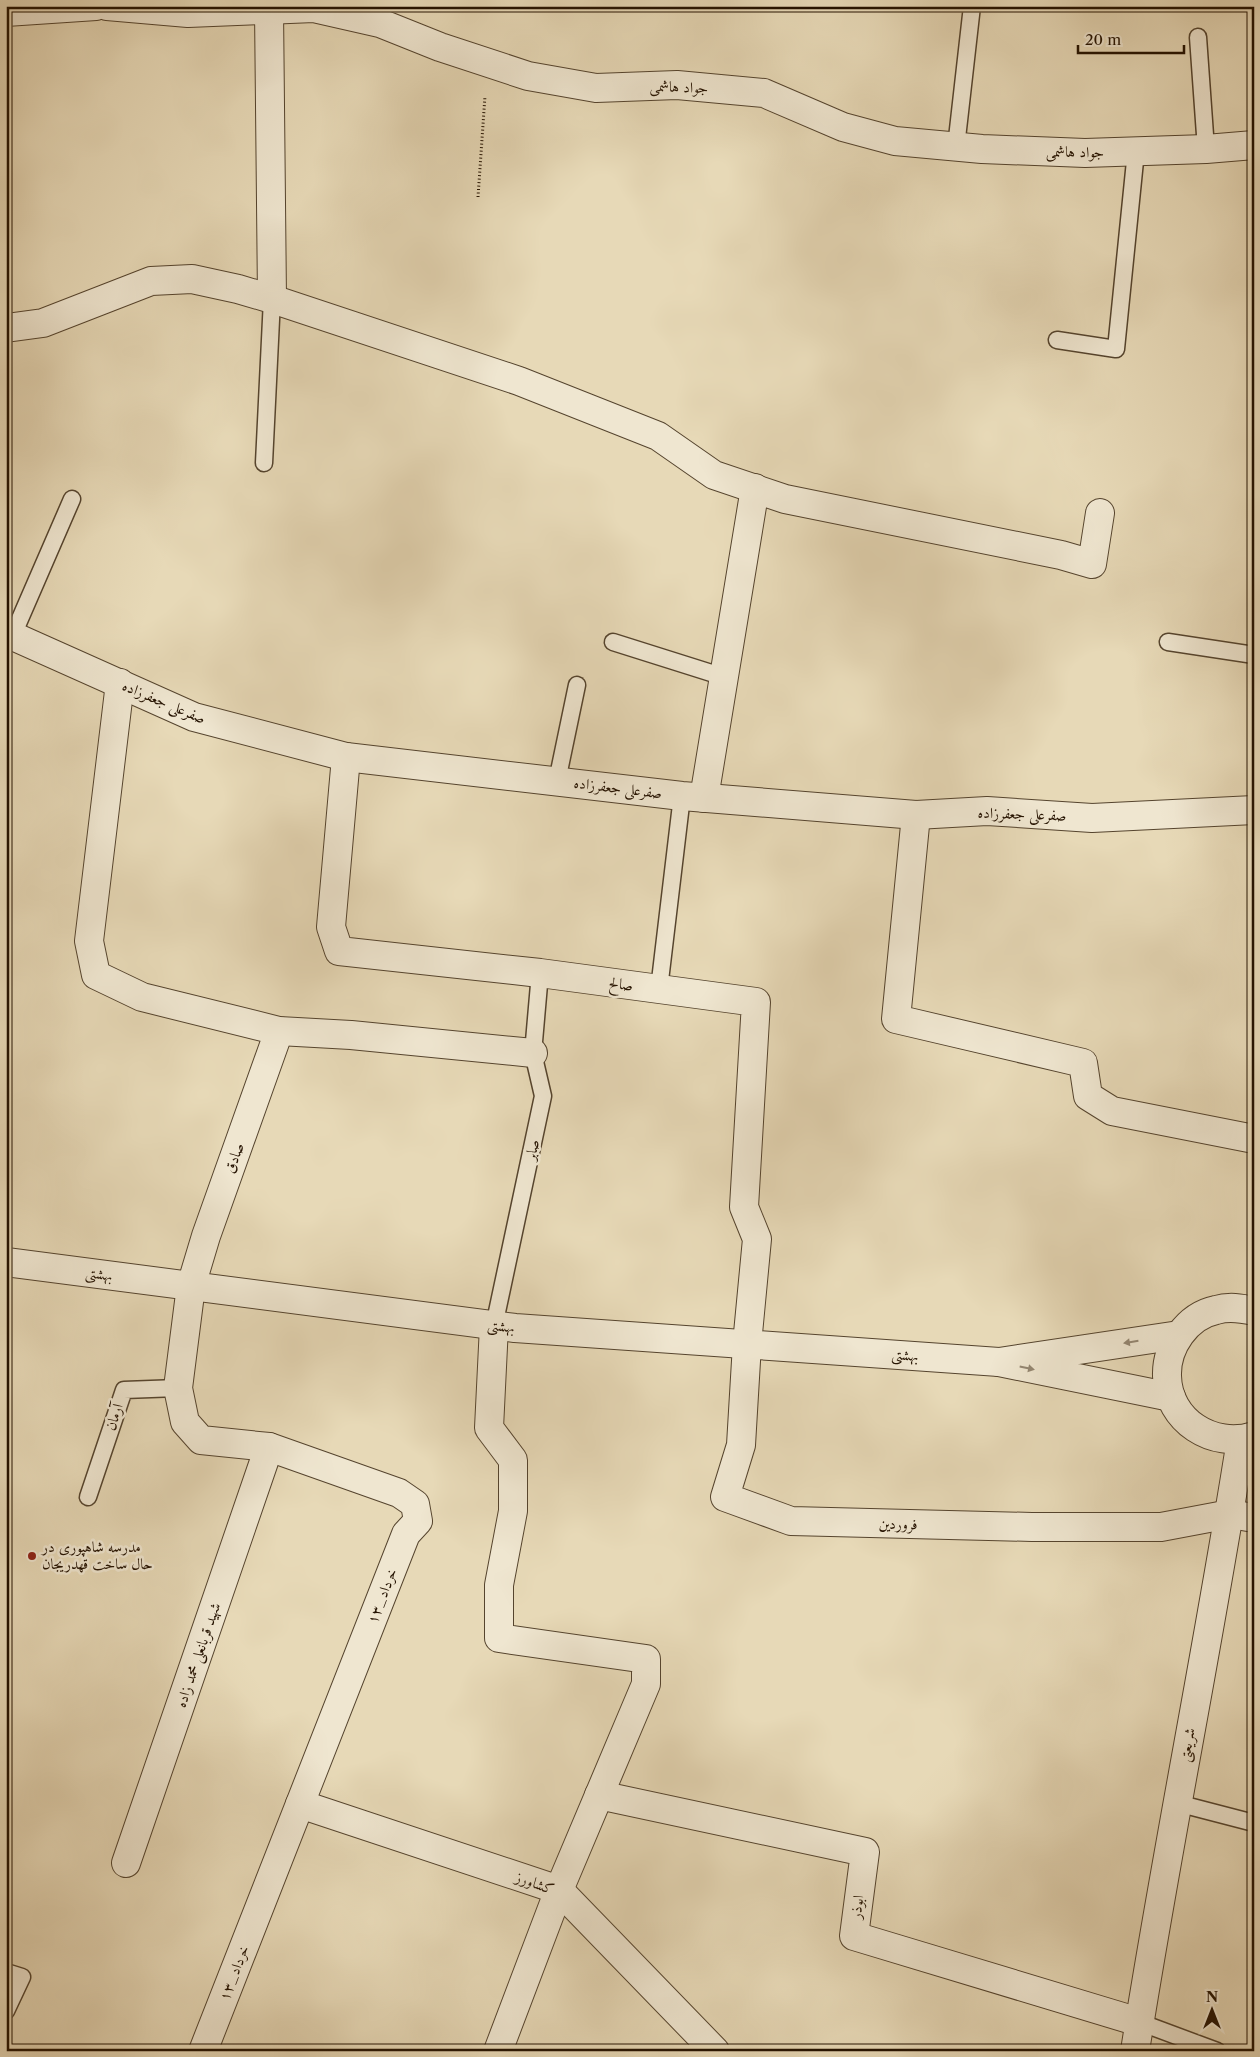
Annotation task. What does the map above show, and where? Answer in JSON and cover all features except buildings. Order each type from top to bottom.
[{"type":"street","points":[[6,12],[96,6]]},
{"type":"street","name":"جواد هاشمی","points":[[107,6],[188,13],[314,7],[380,23],[440,47],[528,76],[596,88],[676,85],[764,93],[843,127],[894,141],[956,147],[1085,153],[1206,149],[1254,145]]},
{"type":"street","points":[[269,9],[272,299]]},
{"type":"street","points":[[6,328],[43,323],[151,281],[192,279],[272,299],[519,382],[658,436],[714,475],[784,499],[1061,555],[1092,564],[1100,513]]},
{"type":"street","points":[[693,797],[724,677],[755,488]]},
{"type":"street","name":"صفرعلی جعفرزاده","points":[[10,634],[194,717],[346,756],[693,797],[916,815],[987,811],[1092,818],[1254,810]]},
{"type":"street","points":[[120,683],[89,940],[96,975],[142,997],[279,1031],[351,1035],[533,1053]]},
{"type":"street","name":"صالح","points":[[346,756],[331,927],[339,951],[540,973],[756,1002],[744,1207],[757,1239],[747,1344]]},
{"type":"street","points":[[916,815],[896,1019],[1083,1063],[1088,1096],[1112,1111],[1254,1139]]},
{"type":"street","name":"صادق","points":[[191,1286],[206,1236],[279,1031]]},
{"type":"street","name":"بهشتی","points":[[6,1262],[494,1326],[999,1362]]},
{"type":"street","name":"۱۳_خرداد","points":[[191,1286],[178,1388],[185,1422],[201,1440],[269,1447],[399,1492],[415,1504],[418,1521],[406,1534],[203,2051]]},
{"type":"street","points":[[1247,1438],[1219,1439],[1199,1431],[1182,1416],[1171,1397],[1167,1376],[1169,1354],[1179,1335],[1195,1320],[1215,1310],[1236,1307],[1254,1311]]},
{"type":"street","points":[[494,1326],[489,1428],[513,1460],[513,1511],[499,1585],[499,1638],[646,1660],[646,1684],[559,1890],[498,2051]]},
{"type":"street","points":[[999,1362],[1179,1335]]},
{"type":"street","name":"فروردین","points":[[747,1344],[741,1445],[725,1497],[791,1521],[1032,1527],[1161,1527],[1242,1516]]},
{"type":"street","points":[[999,1362],[1171,1397]]},
{"type":"street","name":"شریعتی","points":[[1135,2051],[1177,1803],[1242,1516],[1247,1438]]},
{"type":"street","name":"شهید قربانعلی محمد زاده","points":[[126,1863],[269,1447]]},
{"type":"street","name":"ابوذر","points":[[599,1795],[865,1852],[854,1936],[1140,2022]]},
{"type":"street","name":"کشاورز","points":[[300,1804],[559,1890],[715,2051]]},
{"type":"lane","points":[[956,147],[972,6]]},
{"type":"lane","points":[[1198,37],[1206,149]]},
{"type":"lane","points":[[1057,340],[1116,349],[1136,151]]},
{"type":"lane","points":[[264,463],[272,299]]},
{"type":"lane","points":[[10,634],[72,499]]},
{"type":"lane","points":[[613,642],[724,677]]},
{"type":"lane","points":[[1168,642],[1254,654]]},
{"type":"lane","points":[[557,781],[578,685]]},
{"type":"lane","points":[[659,989],[693,797]]},
{"type":"lane","name":"صابر","points":[[494,1326],[543,1096],[533,1053],[540,973]]},
{"type":"lane","name":"آرمان","points":[[88,1497],[124,1390],[178,1388]]},
{"type":"lane","points":[[1177,1803],[1254,1823]]},
{"type":"lane","points":[[6,1972],[22,1978],[6,2011]]},
{"type":"lane","points":[[1140,2022],[1217,2051]]},
{"type":"path","points":[[478,197],[487,63]]},
{"type":"place","name":"مدرسه شاهپوری در حال ساخت قهدریجان","points":[[32,1556]]}]
